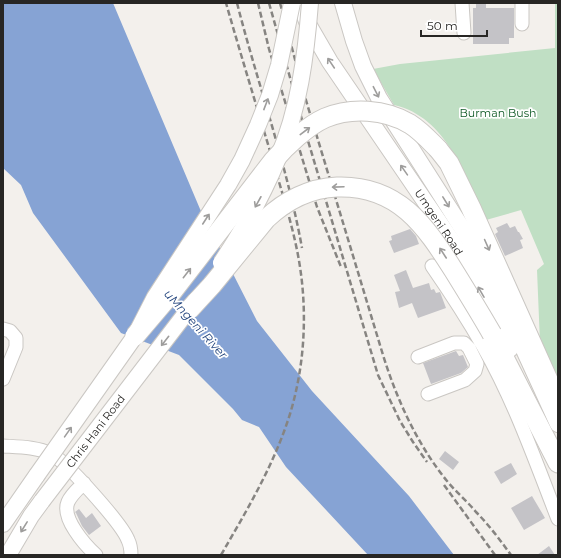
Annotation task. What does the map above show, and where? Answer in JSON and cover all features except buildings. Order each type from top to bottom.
[{"type":"highway","points":[[135,336],[169,296],[216,236],[247,192],[281,151],[316,123],[338,114],[351,111],[369,111],[387,114],[410,124],[420,131],[438,149],[449,164],[519,313],[558,402]]},
{"type":"highway","points":[[189,310],[204,296],[266,219],[290,201],[315,190],[355,188],[374,193],[396,202],[421,223],[447,260],[478,309],[487,340],[558,464]]},
{"type":"main road","name":"Umgeni Road","points":[[302,3],[308,24],[330,62],[454,244],[484,296],[525,379],[558,454]]},
{"type":"main road","name":"Chris Hani Road","points":[[8,555],[31,516],[42,501],[189,310],[232,246],[262,194],[279,157],[302,75],[308,29],[302,3]]},
{"type":"main road","name":"Chris Hani Road","points":[[3,524],[135,336],[155,297],[228,185],[258,125],[270,95],[288,28],[302,3]]},
{"type":"main road","name":"Umgeni Road","points":[[343,3],[363,66],[379,98],[469,239],[503,304],[558,424]]},
{"type":"lane","points":[[462,3],[464,33]]},
{"type":"lane","points":[[522,3],[522,24]]},
{"type":"lane","points":[[432,266],[487,340],[558,519]]},
{"type":"lane","points":[[3,329],[10,331],[16,338],[16,347],[3,379]]},
{"type":"lane","points":[[472,353],[487,340]]},
{"type":"lane","points":[[418,357],[454,343],[466,344],[477,364],[473,374],[465,380],[428,394]]},
{"type":"lane","points":[[3,446],[23,447],[51,453],[60,459],[84,483],[121,528],[128,540],[131,555]]},
{"type":"lane","points":[[84,483],[75,491],[67,503],[67,514],[72,526],[96,555]]},
{"type":"green space","name":"Burman Bush","points":[[555,3],[558,3],[558,385],[540,343],[537,270],[544,264],[521,210],[486,220],[462,168],[441,135],[428,122],[412,112],[394,105],[373,69],[400,64],[555,48]]},
{"type":"water","name":"uMngeni River","points":[[3,3],[113,3],[200,209],[257,321],[312,391],[409,496],[454,555],[368,555],[286,467],[259,427],[242,420],[179,355],[121,333],[33,213],[21,185],[3,168]]},
{"type":"railway","points":[[221,555],[250,504],[284,433],[299,374],[304,332],[303,291],[297,250],[270,151],[226,3]]},
{"type":"railway","points":[[237,3],[288,186],[302,248]]},
{"type":"railway","points":[[258,3],[269,49],[317,207],[341,267]]},
{"type":"railway","points":[[269,3],[306,134],[378,375],[400,421],[427,462]]},
{"type":"railway","points":[[280,3],[305,97],[383,355],[401,405],[417,437],[436,467],[450,485],[490,527],[511,555]]},
{"type":"railway","points":[[444,485],[495,555]]}]
